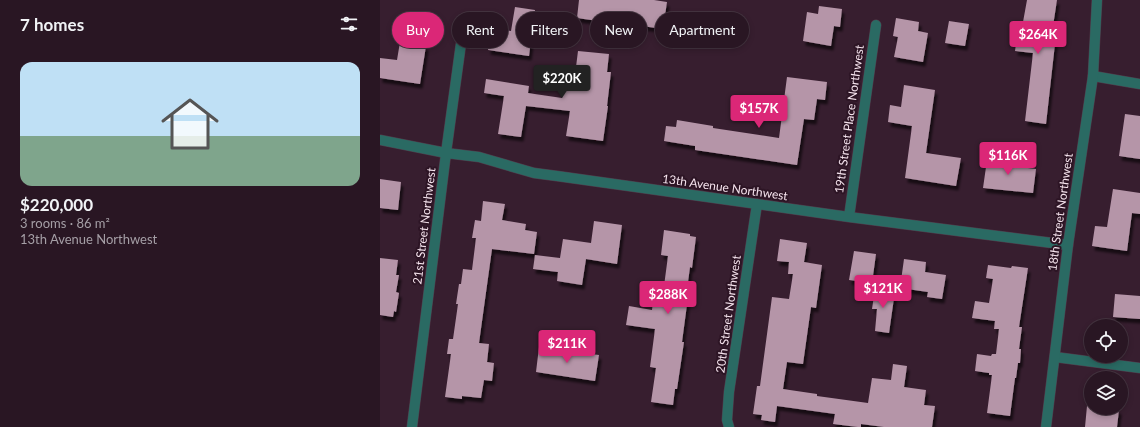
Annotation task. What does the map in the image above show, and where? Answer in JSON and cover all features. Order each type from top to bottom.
[{"type":"street","name":"18th Street Northwest","points":[[1046,427],[1068,245],[1093,76],[1097,0]]},
{"type":"street","name":"19th Street Place Northwest","points":[[849,217],[876,25]]},
{"type":"street","name":"21st Street Northwest","points":[[412,427],[460,48]]},
{"type":"street","points":[[1093,76],[1140,84]]},
{"type":"street","name":"13th Avenue Northwest","points":[[380,140],[491,160],[534,173],[849,217],[1068,245]]},
{"type":"street","name":"20th Street Northwest","points":[[729,427],[727,420],[730,392],[757,204]]},
{"type":"street","points":[[1055,357],[1140,368]]},
{"type":"building","points":[[579,0],[654,0],[667,2],[666,12],[655,12],[655,28],[647,27],[647,12],[590,12],[590,20],[582,19],[582,12],[578,12]]},
{"type":"building","points":[[1027,0],[1057,0],[1053,26],[1057,26],[1046,124],[1025,121],[1033,53],[1015,51],[1019,21],[1023,22]]},
{"type":"building","points":[[819,6],[842,9],[840,27],[834,26],[831,46],[803,41],[807,12],[818,14]]},
{"type":"building","points":[[515,7],[535,10],[535,12],[516,12],[516,48],[530,48],[529,56],[488,50],[488,48],[508,48],[508,31],[511,31]]},
{"type":"building","points":[[896,18],[919,22],[918,31],[928,33],[923,62],[894,57],[898,37],[893,36]]},
{"type":"building","points":[[949,21],[969,24],[965,46],[945,43]]},
{"type":"building","points":[[399,48],[426,48],[420,84],[380,78],[380,58],[397,60]]},
{"type":"building","points":[[578,51],[609,54],[607,72],[611,72],[603,141],[566,136],[570,111],[526,106],[521,137],[498,134],[504,96],[484,93],[486,79],[529,86],[528,93],[562,98],[566,66],[576,67]]},
{"type":"building","points":[[787,77],[827,82],[825,100],[817,99],[814,120],[804,119],[797,165],[695,150],[695,146],[664,141],[666,126],[676,127],[677,120],[713,126],[713,128],[779,138]]},
{"type":"building","points":[[904,85],[935,90],[926,153],[961,158],[956,186],[905,178],[912,126],[888,122],[890,105],[901,107]]},
{"type":"building","points":[[1125,114],[1140,116],[1140,159],[1119,156]]},
{"type":"building","points":[[988,153],[1004,155],[1003,165],[1036,169],[1033,193],[983,188]]},
{"type":"building","points":[[380,179],[401,182],[398,210],[380,208]]},
{"type":"building","points":[[1113,189],[1140,193],[1140,214],[1132,213],[1127,251],[1092,246],[1095,226],[1107,227]]},
{"type":"building","points":[[483,201],[505,204],[502,220],[526,224],[525,230],[537,232],[534,254],[492,249],[479,343],[489,344],[487,362],[494,363],[492,381],[484,380],[481,398],[462,396],[462,399],[445,397],[451,354],[447,354],[449,339],[453,339],[459,284],[461,284],[463,269],[472,270],[476,238],[472,238],[475,220],[481,221]]},
{"type":"building","points":[[594,221],[622,225],[617,264],[586,259],[582,285],[557,281],[558,272],[533,269],[535,255],[560,258],[563,239],[591,243]]},
{"type":"building","points":[[664,230],[690,234],[690,236],[696,237],[686,297],[688,297],[682,342],[684,342],[673,405],[651,402],[656,368],[650,367],[655,329],[626,325],[629,306],[652,310],[655,284],[664,286],[668,256],[661,255]]},
{"type":"building","points":[[780,239],[807,243],[804,262],[822,265],[816,308],[811,307],[803,364],[787,362],[783,389],[817,394],[817,396],[868,403],[872,378],[891,380],[893,364],[907,366],[904,387],[926,390],[924,405],[935,406],[932,427],[884,427],[861,424],[861,427],[858,427],[833,424],[835,414],[777,406],[775,422],[761,420],[762,415],[753,414],[757,386],[760,386],[772,297],[789,299],[793,274],[788,274],[789,262],[777,261]]},
{"type":"building","points":[[854,251],[876,254],[872,283],[849,280]]},
{"type":"building","points":[[380,258],[398,260],[396,275],[399,275],[396,292],[399,293],[396,312],[394,311],[393,317],[380,315]]},
{"type":"building","points":[[904,259],[926,262],[925,272],[946,275],[942,299],[927,297],[928,292],[900,288]]},
{"type":"building","points":[[988,265],[1011,268],[1012,266],[1028,268],[1019,327],[1022,327],[1019,349],[1021,349],[1020,363],[1018,363],[1015,378],[1010,416],[987,413],[992,375],[989,375],[989,373],[975,371],[977,354],[991,356],[992,354],[996,354],[999,329],[994,329],[995,321],[972,318],[975,301],[989,303],[993,279],[986,278]]},
{"type":"building","points":[[875,289],[895,291],[889,333],[875,331],[877,309],[872,309]]},
{"type":"building","points":[[1115,294],[1140,296],[1140,319],[1113,317]]},
{"type":"building","points":[[539,347],[599,355],[595,381],[536,372]]},
{"type":"building","points":[[1086,415],[1118,415],[1117,427],[1085,427]]}]
